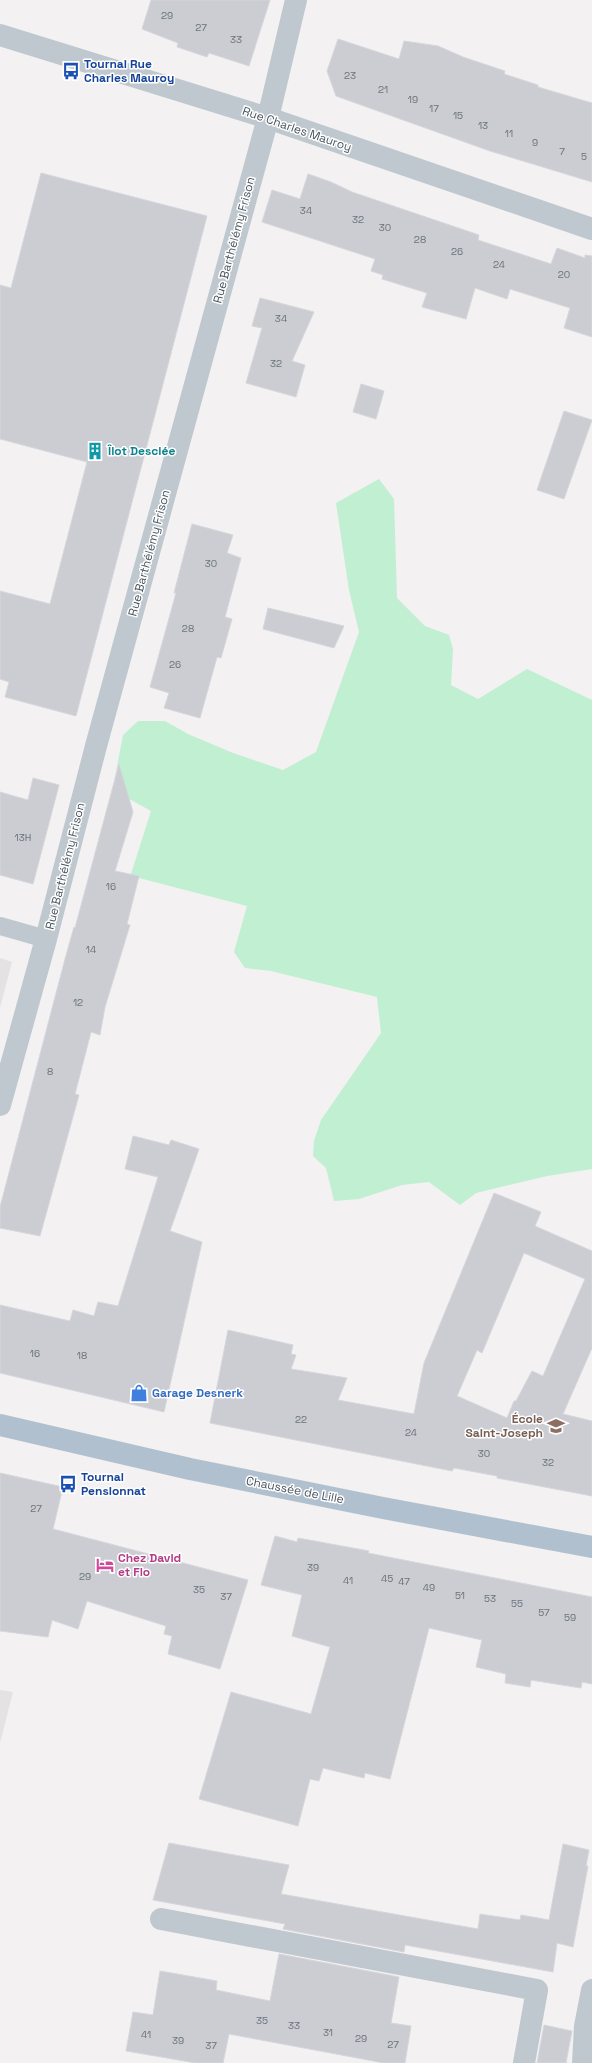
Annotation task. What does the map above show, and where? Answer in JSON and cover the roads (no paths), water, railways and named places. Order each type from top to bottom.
[{"type":"main road","name":"Chaussée de Lille","points":[[0,1425],[206,1472],[592,1547]]},
{"type":"street","name":"Rue Barthélémy Frison","points":[[0,1106],[46,939],[96,746],[268,118],[280,60],[296,0]]},
{"type":"street","name":"Rue Charles Mauroy","points":[[7,37],[268,118],[592,229]]},
{"type":"street","points":[[161,1919],[538,1990],[524,2063]]},
{"type":"street","points":[[583,2063],[585,2026],[592,1990]]},
{"type":"lane","points":[[0,926],[46,939]]},
{"type":"place","name":"Tournai Rue Charles Mauroy","points":[[71,71]]},
{"type":"place","name":"Îlot Desclée","points":[[95,451]]},
{"type":"place","name":"Garage Desnerk","points":[[139,1393]]},
{"type":"place","name":"École Saint-Joseph","points":[[556,1426]]},
{"type":"place","name":"Tournai Pensionnat","points":[[68,1484]]},
{"type":"place","name":"Chez David et Flo","points":[[105,1565]]}]
